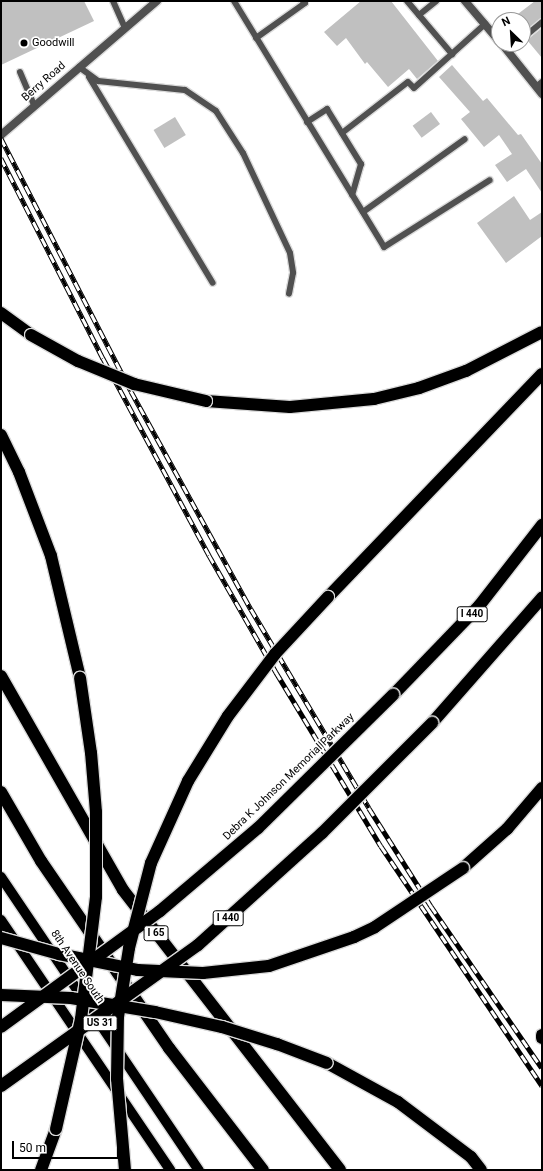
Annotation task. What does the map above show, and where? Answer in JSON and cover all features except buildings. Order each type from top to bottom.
[{"type":"highway","points":[[1,313],[31,335],[78,361],[134,384],[206,401],[290,407],[374,399],[419,388],[466,371],[542,332]]},
{"type":"highway","points":[[125,1170],[116,1080],[118,1017],[129,948],[152,863],[188,781],[224,721],[270,659],[542,374]]},
{"type":"highway","points":[[1,435],[19,472],[51,556],[80,678],[92,753],[96,812],[95,905],[81,1019],[56,1130],[41,1170]]},
{"type":"highway","name":"Debra K Johnson Memorial Parkway","points":[[1,1027],[160,910],[252,833],[393,695],[479,606],[542,525]]},
{"type":"highway","name":"I 440","points":[[1,1086],[198,945],[322,833],[432,723],[542,598]]},
{"type":"highway","name":"I 65","points":[[1,676],[123,890],[340,1170]]},
{"type":"highway","points":[[1,938],[60,954],[138,970],[203,973],[269,966],[354,937],[375,927],[463,868],[507,829],[542,788]]},
{"type":"highway","points":[[1,792],[41,861],[169,1048],[263,1170]]},
{"type":"highway","points":[[1,995],[71,998],[155,1012],[222,1028],[277,1044],[327,1063],[398,1102],[471,1157],[481,1170]]},
{"type":"main road","name":"8th Avenue South","points":[[1,877],[200,1170]]},
{"type":"main road","name":"US 31","points":[[1,920],[170,1170]]},
{"type":"street","name":"Berry Road","points":[[1,135],[34,105],[157,1]]},
{"type":"street","points":[[465,1],[491,31]]},
{"type":"street","points":[[509,52],[539,84],[542,94]]},
{"type":"lane","points":[[113,1],[125,28]]},
{"type":"lane","points":[[234,1],[384,247],[490,180]]},
{"type":"lane","points":[[256,38],[305,3],[303,1]]},
{"type":"lane","points":[[407,1],[452,54]]},
{"type":"lane","points":[[420,15],[436,1]]},
{"type":"lane","points":[[531,31],[542,22]]},
{"type":"lane","points":[[342,133],[408,82],[414,88],[485,24]]},
{"type":"lane","points":[[79,67],[89,76],[98,81],[163,86],[185,90],[216,111],[243,153],[290,252],[293,273],[290,294]]},
{"type":"lane","points":[[20,72],[34,105]]},
{"type":"lane","points":[[89,76],[213,283]]},
{"type":"lane","points":[[308,122],[327,109],[361,164],[352,195]]},
{"type":"lane","points":[[363,212],[465,139]]},
{"type":"railway","points":[[1,138],[131,391],[251,609],[369,808],[431,906],[542,1068]]},
{"type":"railway","points":[[1,158],[103,358],[209,555],[276,672],[381,846],[542,1086]]},
{"type":"place","name":"Goodwill","points":[[24,43]]}]
